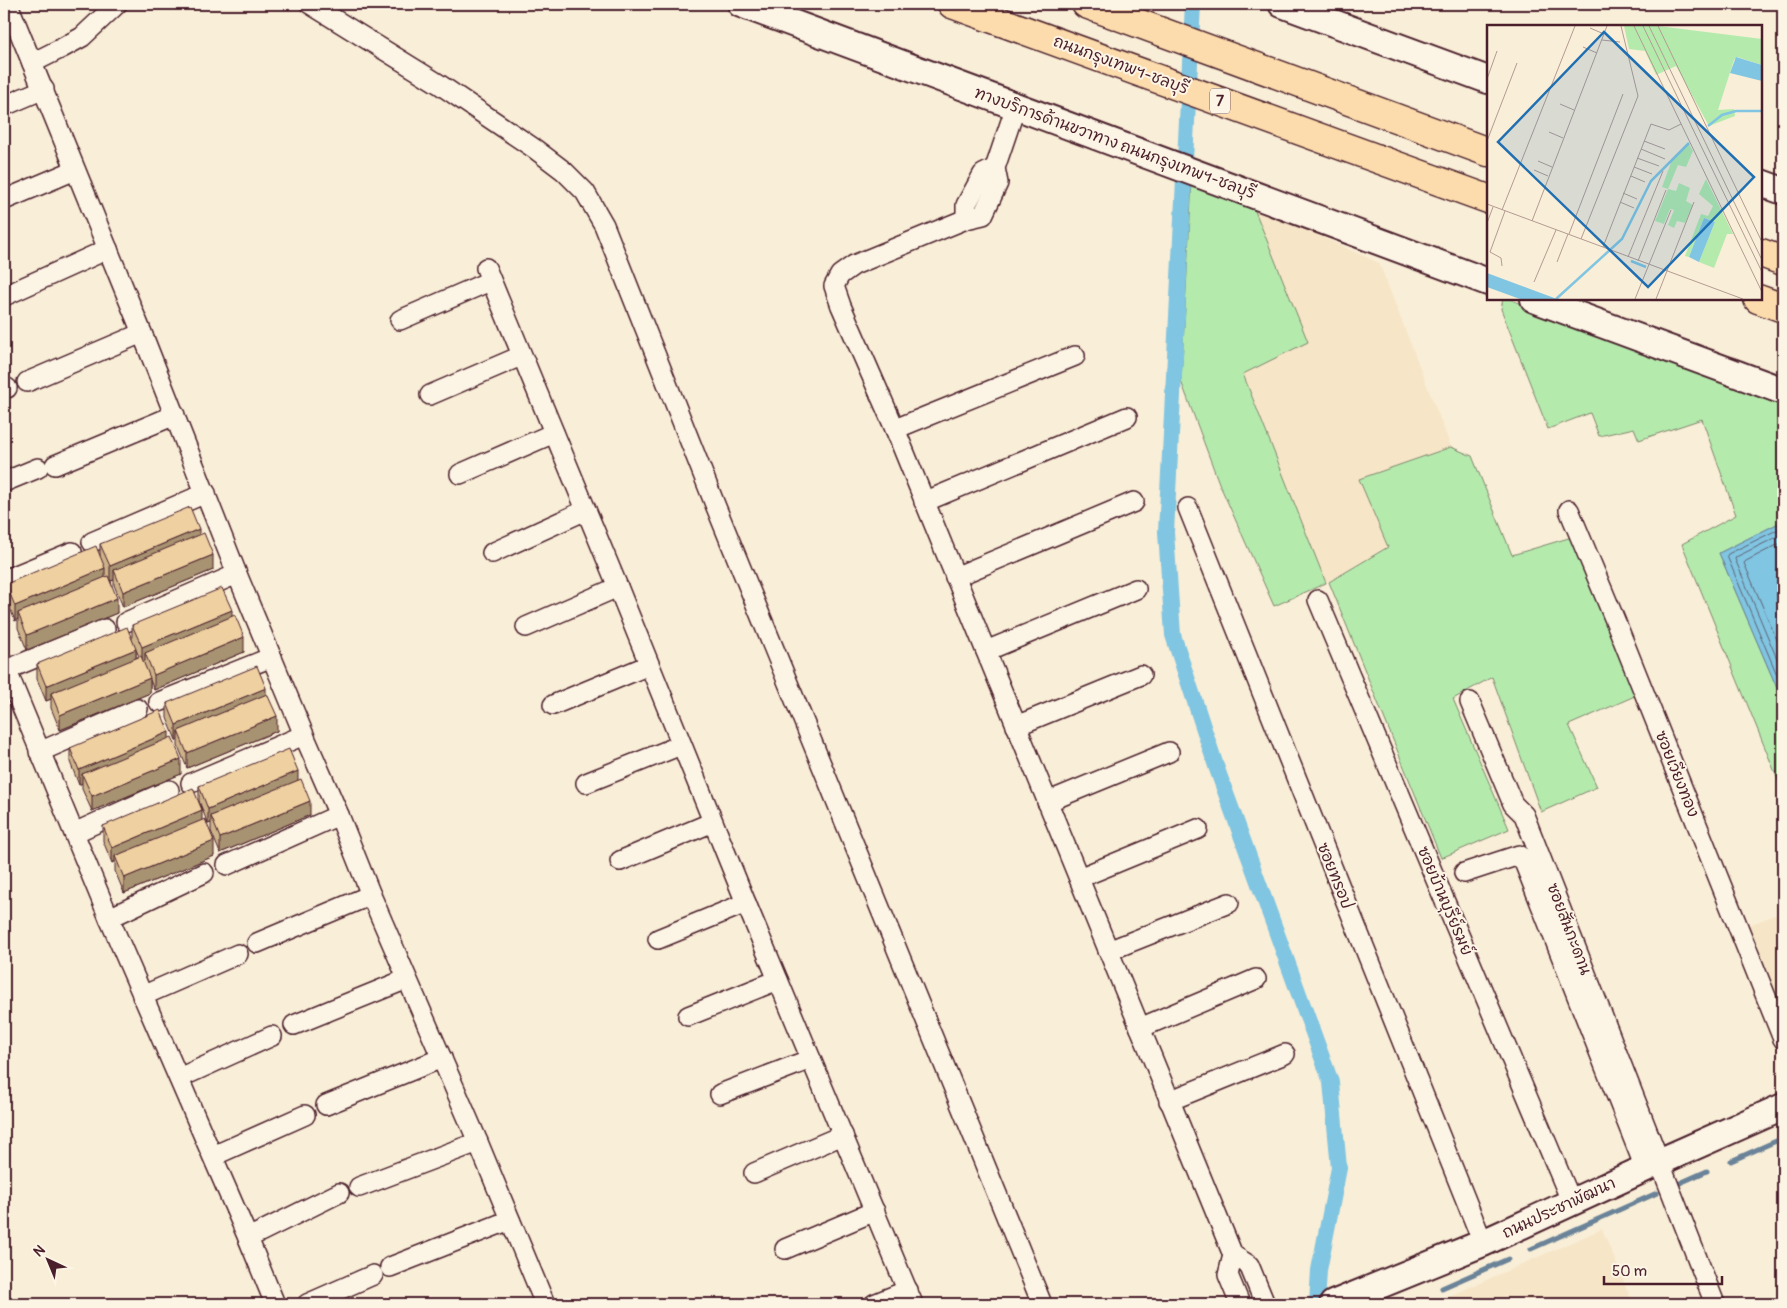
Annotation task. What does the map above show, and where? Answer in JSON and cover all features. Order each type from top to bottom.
[{"type":"highway","name":"ถนนกรุงเทพฯ-ชลบุรี","points":[[952,4],[1487,199]]},
{"type":"highway","points":[[1086,4],[1487,152]]},
{"type":"highway","points":[[1762,253],[1783,261]]},
{"type":"highway","points":[[1761,300],[1783,308]]},
{"type":"main road","name":"ทางบริการด้านขวาทาง ถนนกรุงเทพฯ-ชลบุรี","points":[[742,4],[1487,282]]},
{"type":"main road","points":[[1282,4],[1487,80]]},
{"type":"main road","points":[[1762,183],[1783,191]]},
{"type":"main road","points":[[1537,300],[1783,391]]},
{"type":"main road","name":"ถนนประชาพัฒนา","points":[[1335,1303],[1483,1243],[1783,1107]]},
{"type":"street","points":[[32,63],[82,37],[117,4]]},
{"type":"street","points":[[310,4],[440,84],[535,149],[564,171],[584,192],[604,225],[720,516],[1042,1304]]},
{"type":"street","points":[[7,8],[44,89],[272,658],[371,895],[478,1142],[510,1220],[539,1303]]},
{"type":"street","points":[[4,106],[44,89]]},
{"type":"street","points":[[1016,106],[995,168],[983,174],[966,205],[966,219],[854,265],[840,275],[834,286],[986,651],[1232,1254],[1228,1275],[1240,1304]]},
{"type":"street","points":[[4,200],[75,170]]},
{"type":"street","points":[[4,296],[108,249]]},
{"type":"street","points":[[400,320],[488,275],[618,587],[746,903],[911,1297],[874,1304]]},
{"type":"street","points":[[27,382],[142,333]]},
{"type":"street","points":[[430,395],[521,356]]},
{"type":"street","points":[[895,430],[1075,356]]},
{"type":"street","points":[[4,482],[175,415]]},
{"type":"street","points":[[924,502],[1127,417]]},
{"type":"street","points":[[460,474],[554,433]]},
{"type":"street","points":[[92,542],[206,493]]},
{"type":"street","points":[[955,577],[1134,502]]},
{"type":"street","name":"ซอยทรอป","points":[[1188,508],[1483,1243]]},
{"type":"street","points":[[492,553],[586,510]]},
{"type":"street","name":"ซอยเวียงทอง","points":[[1569,510],[1783,1039]]},
{"type":"street","points":[[4,580],[72,552]]},
{"type":"street","points":[[126,622],[238,574]]},
{"type":"street","points":[[526,627],[618,587]]},
{"type":"street","points":[[986,651],[1136,589]]},
{"type":"street","name":"ซอยบ้านบุรีย์รมย์","points":[[1318,600],[1572,1203]]},
{"type":"street","points":[[105,629],[5,667],[142,996],[213,1156],[275,1304]]},
{"type":"street","points":[[159,702],[272,658]]},
{"type":"street","points":[[553,705],[649,665]]},
{"type":"street","points":[[1016,726],[1141,675]]},
{"type":"street","name":"ซอยสันกะดาน","points":[[1470,702],[1513,804],[1524,815],[1652,1165]]},
{"type":"street","points":[[39,752],[138,709]]},
{"type":"street","points":[[191,782],[304,735]]},
{"type":"street","points":[[586,783],[681,745]]},
{"type":"street","points":[[1047,802],[1169,752]]},
{"type":"street","points":[[74,834],[169,790]]},
{"type":"street","points":[[227,865],[339,815]]},
{"type":"street","points":[[620,861],[713,822]]},
{"type":"street","points":[[1078,878],[1198,829]]},
{"type":"street","points":[[1464,873],[1518,855],[1522,857],[1652,1165],[1715,1304]]},
{"type":"street","points":[[109,918],[204,873]]},
{"type":"street","points":[[256,943],[371,895]]},
{"type":"street","points":[[658,939],[746,903]]},
{"type":"street","points":[[1108,952],[1229,903]]},
{"type":"street","points":[[142,996],[238,954]]},
{"type":"street","points":[[1140,1028],[1256,978]]},
{"type":"street","points":[[294,1025],[407,979]]},
{"type":"street","points":[[688,1016],[778,980]]},
{"type":"street","points":[[179,1078],[272,1036]]},
{"type":"street","points":[[1169,1101],[1285,1054]]},
{"type":"street","points":[[326,1105],[442,1058]]},
{"type":"street","points":[[720,1094],[811,1059]]},
{"type":"street","points":[[213,1156],[305,1115]]},
{"type":"street","points":[[754,1173],[843,1135]]},
{"type":"street","points":[[359,1187],[478,1142]]},
{"type":"street","points":[[248,1238],[339,1193]]},
{"type":"street","points":[[785,1249],[875,1211]]},
{"type":"street","points":[[306,1304],[382,1271],[510,1220]]},
{"type":"street","points":[[1232,1254],[1249,1265],[1265,1304]]},
{"type":"shaded area","points":[[1253,206],[1379,263],[1451,447],[1359,479],[1388,547],[1326,583],[1243,373],[1307,342]]},
{"type":"shaded area","points":[[1783,912],[1783,1014],[1747,926]]},
{"type":"shaded area","points":[[1602,1229],[1633,1304],[1432,1304]]},
{"type":"green space","points":[[1192,182],[1253,206],[1308,342],[1243,374],[1326,583],[1274,606],[1219,483],[1181,381]]},
{"type":"green space","points":[[1503,300],[1512,300],[1783,406],[1783,521],[1719,553],[1783,702],[1783,792],[1682,544],[1736,515],[1702,419],[1639,440],[1634,428],[1599,436],[1590,413],[1548,429],[1501,309]]},
{"type":"green space","points":[[1451,447],[1472,456],[1512,555],[1572,537],[1637,695],[1569,725],[1597,787],[1541,812],[1492,677],[1453,699],[1509,829],[1441,858],[1329,582],[1388,547],[1359,479]]},
{"type":"water","points":[[1783,521],[1783,702],[1719,553]]},
{"type":"building","points":[[190,507],[199,529],[110,566],[100,544]]},
{"type":"building","points":[[204,533],[213,555],[123,592],[114,570]]},
{"type":"building","points":[[96,546],[105,568],[15,606],[6,584]]},
{"type":"building","points":[[108,576],[117,598],[27,635],[18,613]]},
{"type":"building","points":[[222,588],[232,610],[142,647],[132,625]]},
{"type":"building","points":[[235,615],[244,637],[154,675],[145,653]]},
{"type":"building","points":[[127,627],[136,649],[46,686],[37,664]]},
{"type":"building","points":[[141,656],[150,678],[60,715],[51,693]]},
{"type":"building","points":[[257,666],[266,688],[176,725],[167,703]]},
{"type":"building","points":[[267,694],[277,716],[187,753],[178,731]]},
{"type":"building","points":[[160,710],[169,732],[79,770],[70,748]]},
{"type":"building","points":[[172,737],[181,759],[92,796],[82,774]]},
{"type":"building","points":[[289,749],[298,771],[208,809],[199,786]]},
{"type":"building","points":[[301,779],[310,801],[220,838],[211,816]]},
{"type":"building","points":[[193,788],[202,810],[112,848],[103,826]]},
{"type":"building","points":[[205,819],[214,841],[124,878],[115,856]]},
{"type":"waterway","points":[[1193,4],[1166,532],[1173,635],[1217,769],[1331,1082],[1339,1168],[1319,1270],[1317,1304]]},
{"type":"waterway","points":[[1731,1161],[1783,1138]]},
{"type":"waterway","points":[[1680,1183],[1707,1171]]},
{"type":"waterway","points":[[1531,1249],[1657,1193]]},
{"type":"waterway","points":[[1442,1288],[1508,1259]]}]
